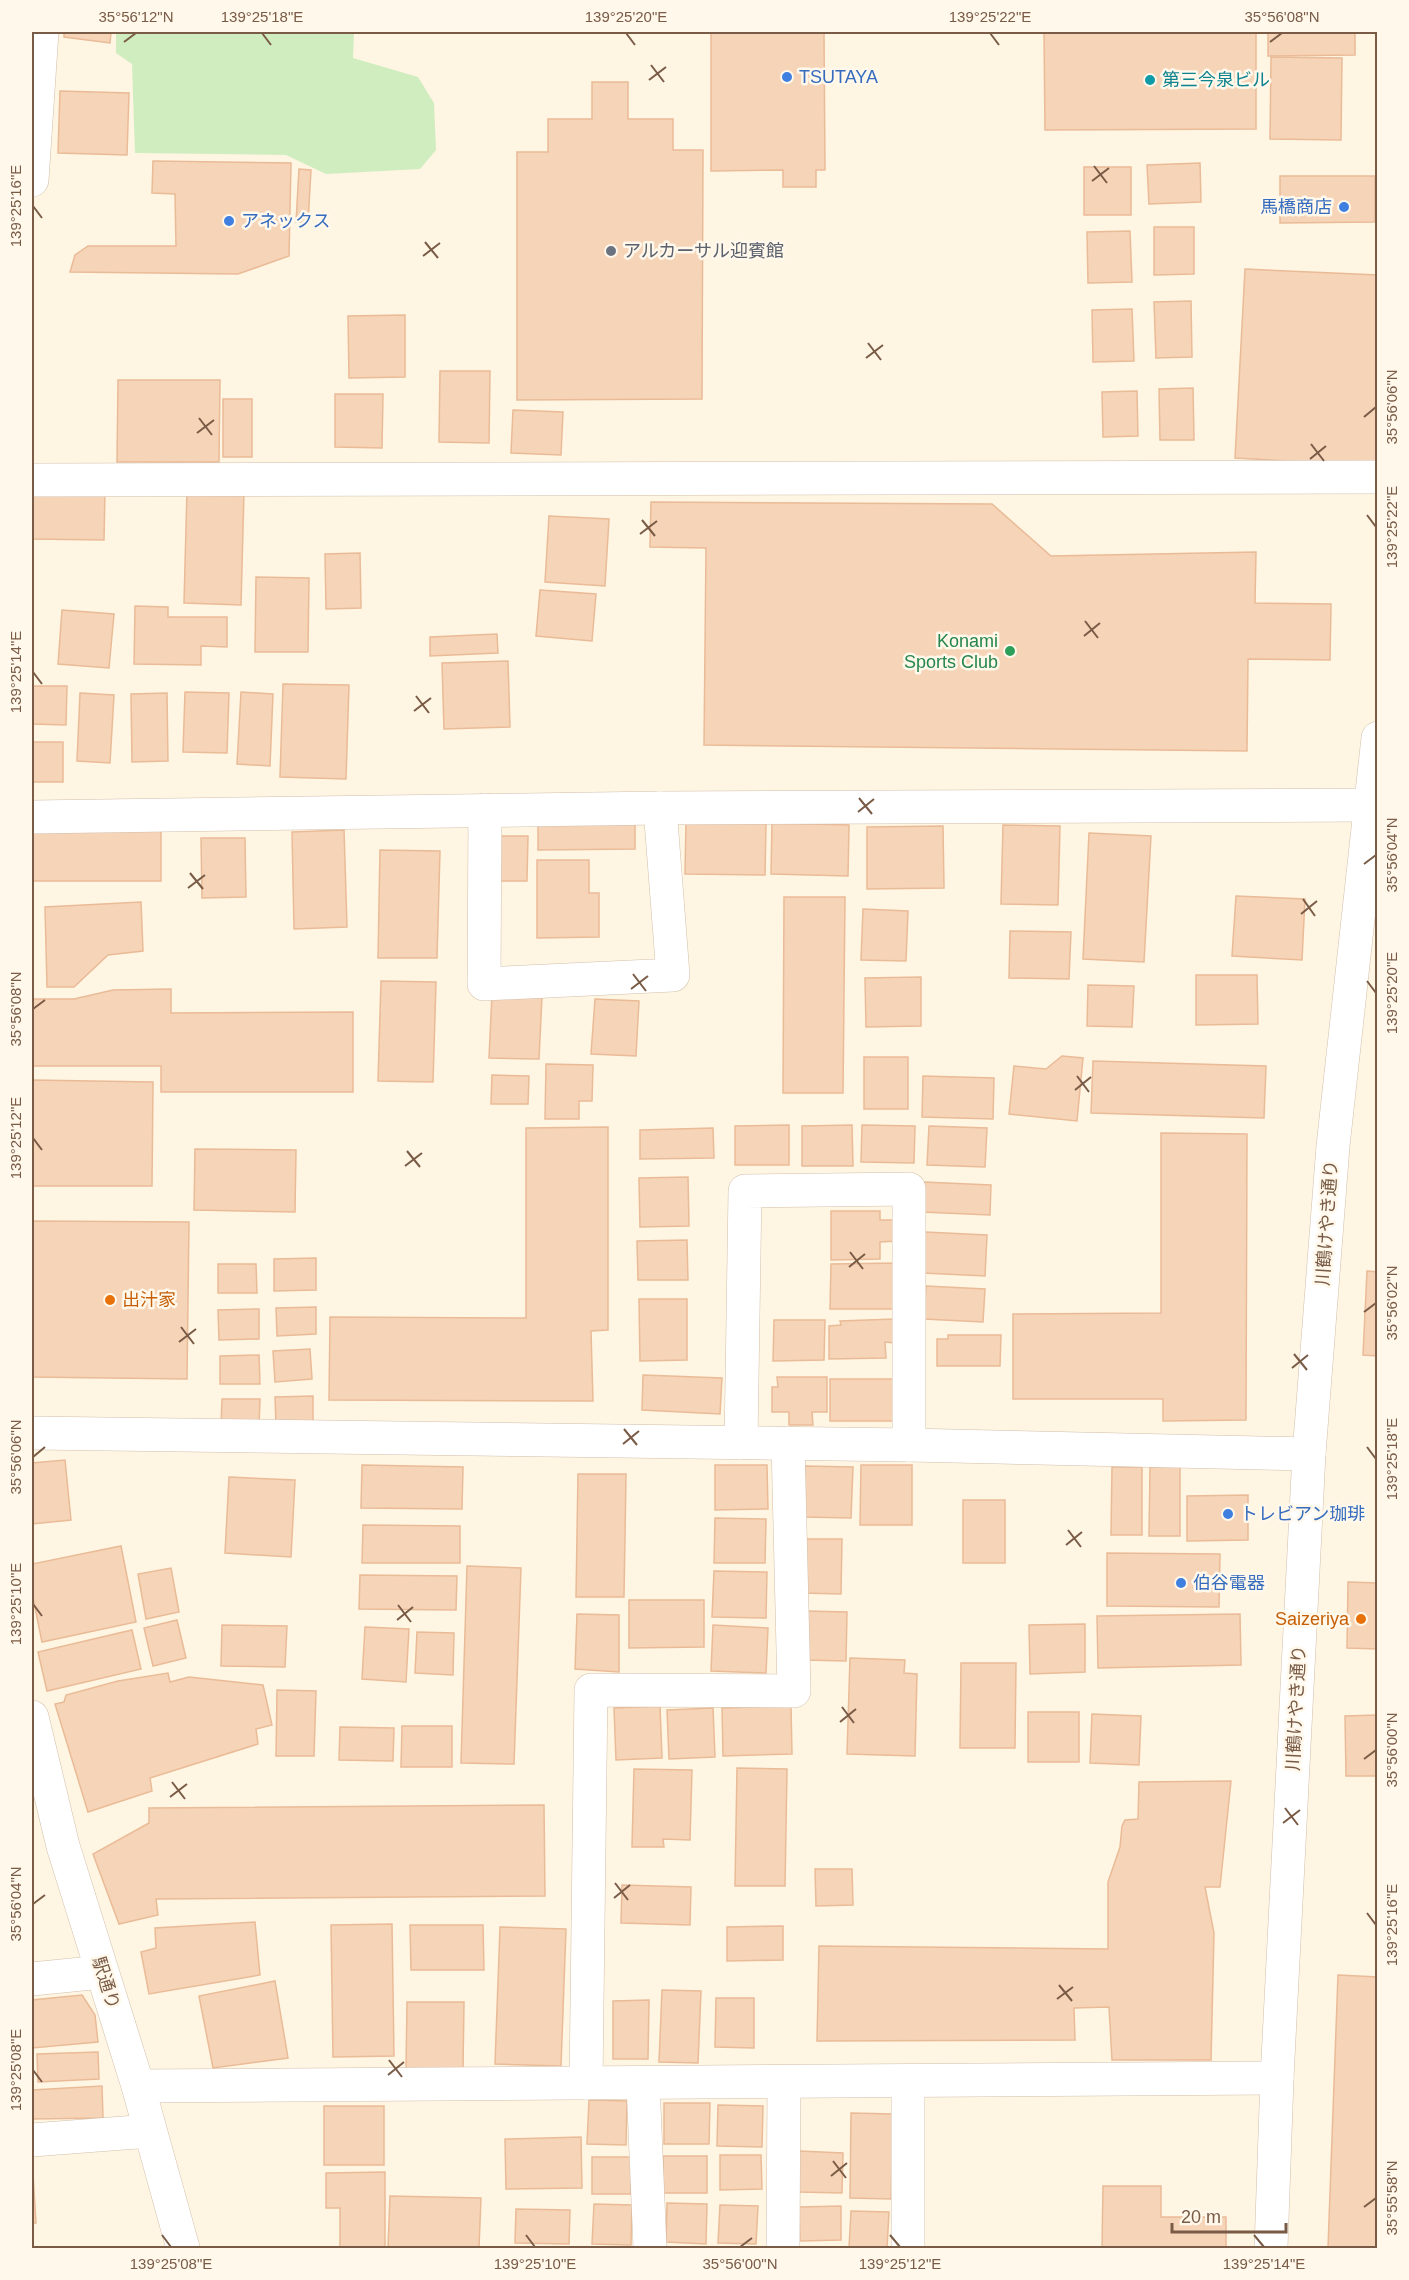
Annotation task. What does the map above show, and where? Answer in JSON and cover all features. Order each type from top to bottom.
[{"type":"street","points":[[32,180],[42,32]]},
{"type":"street","points":[[32,480],[1377,477]]},
{"type":"street","name":"川鶴けやき通り","points":[[1271,2248],[1277,2078],[1309,1454],[1333,1146],[1377,738]]},
{"type":"street","points":[[32,817],[660,808],[1370,805]]},
{"type":"street","points":[[485,810],[484,984],[673,975],[660,808]]},
{"type":"street","points":[[741,1443],[745,1191],[909,1189],[909,1445]]},
{"type":"street","points":[[32,1433],[788,1443],[1309,1454]]},
{"type":"street","points":[[586,2084],[591,1690],[794,1690],[788,1443]]},
{"type":"street","name":"駅通り","points":[[32,1717],[63,1846],[138,2086],[183,2248]]},
{"type":"street","points":[[32,1979],[102,1972]]},
{"type":"street","points":[[138,2086],[1277,2078]]},
{"type":"street","points":[[908,2081],[908,2248]]},
{"type":"street","points":[[783,2248],[784,2082]]},
{"type":"street","points":[[643,2083],[650,2248]]},
{"type":"street","points":[[32,2140],[150,2131]]},
{"type":"green space","points":[[116,32],[354,32],[353,58],[418,77],[434,103],[436,150],[420,169],[326,174],[286,155],[135,153],[132,64],[116,53]]},
{"type":"building","points":[[64,32],[111,32],[110,43],[64,37]]},
{"type":"building","points":[[711,32],[824,32],[825,170],[816,170],[816,187],[783,187],[783,170],[711,171]]},
{"type":"building","name":"第三今泉ビル","points":[[1044,32],[1256,32],[1256,129],[1045,130]]},
{"type":"building","points":[[1268,32],[1355,32],[1355,55],[1268,56]]},
{"type":"building","points":[[1271,57],[1342,58],[1341,140],[1270,139]]},
{"type":"building","points":[[592,82],[628,82],[628,119],[673,119],[673,150],[703,150],[702,399],[517,400],[517,152],[548,152],[548,119],[592,119]]},
{"type":"building","points":[[60,91],[129,93],[127,155],[58,153]]},
{"type":"building","points":[[153,161],[291,163],[289,256],[238,274],[70,272],[75,255],[88,246],[176,246],[175,194],[152,193]]},
{"type":"building","points":[[1200,163],[1201,202],[1149,204],[1147,165]]},
{"type":"building","points":[[1084,167],[1131,167],[1131,215],[1084,215]]},
{"type":"building","points":[[299,169],[311,170],[308,223],[296,222]]},
{"type":"building","points":[[1280,176],[1375,176],[1375,222],[1280,223]]},
{"type":"building","points":[[1154,227],[1194,227],[1194,274],[1154,275]]},
{"type":"building","points":[[1130,231],[1132,282],[1088,283],[1087,232]]},
{"type":"building","points":[[1245,269],[1378,275],[1378,466],[1235,458]]},
{"type":"building","points":[[1191,301],[1192,357],[1156,358],[1154,302]]},
{"type":"building","points":[[1132,309],[1134,361],[1093,362],[1092,310]]},
{"type":"building","points":[[405,315],[405,377],[349,378],[348,316]]},
{"type":"building","points":[[440,371],[490,371],[489,443],[439,442]]},
{"type":"building","points":[[118,380],[220,380],[219,462],[117,462]]},
{"type":"building","points":[[1193,388],[1194,440],[1160,440],[1159,389]]},
{"type":"building","points":[[1137,391],[1138,436],[1103,437],[1102,392]]},
{"type":"building","points":[[335,394],[383,394],[382,448],[335,447]]},
{"type":"building","points":[[223,399],[252,399],[252,457],[223,457]]},
{"type":"building","points":[[513,410],[563,412],[561,455],[511,453]]},
{"type":"building","points":[[32,488],[105,489],[104,540],[32,539]]},
{"type":"building","points":[[187,490],[244,491],[241,605],[184,603]]},
{"type":"building","points":[[651,502],[992,504],[1051,556],[1256,552],[1255,603],[1331,604],[1330,660],[1248,659],[1247,751],[704,745],[706,548],[650,547]]},
{"type":"building","points":[[549,516],[609,519],[605,586],[545,582]]},
{"type":"building","points":[[360,553],[361,608],[326,609],[325,554]]},
{"type":"building","points":[[256,577],[309,578],[308,652],[255,652]]},
{"type":"building","points":[[540,590],[596,594],[592,641],[536,636]]},
{"type":"building","points":[[135,606],[168,607],[168,617],[227,617],[227,647],[201,646],[201,665],[134,664]]},
{"type":"building","points":[[62,610],[114,614],[109,668],[58,664]]},
{"type":"building","points":[[497,634],[498,653],[430,656],[430,637]]},
{"type":"building","points":[[508,661],[510,727],[444,729],[442,663]]},
{"type":"building","points":[[283,684],[349,685],[346,779],[280,777]]},
{"type":"building","points":[[32,686],[67,686],[66,725],[32,724]]},
{"type":"building","points":[[185,692],[229,693],[227,753],[183,752]]},
{"type":"building","points":[[241,692],[273,694],[270,766],[237,764]]},
{"type":"building","points":[[80,693],[114,695],[110,763],[77,761]]},
{"type":"building","points":[[167,693],[168,761],[132,762],[131,694]]},
{"type":"building","points":[[32,742],[63,742],[63,782],[32,782]]},
{"type":"building","points":[[635,821],[635,849],[538,850],[538,822]]},
{"type":"building","points":[[686,823],[766,823],[765,875],[685,874]]},
{"type":"building","points":[[772,823],[849,825],[848,876],[771,874]]},
{"type":"building","points":[[1003,825],[1060,826],[1058,905],[1001,904]]},
{"type":"building","points":[[943,826],[944,888],[867,889],[867,827]]},
{"type":"building","points":[[32,829],[161,830],[161,881],[32,881]]},
{"type":"building","points":[[344,830],[347,927],[294,929],[292,832]]},
{"type":"building","points":[[1089,833],[1151,836],[1144,962],[1083,959]]},
{"type":"building","points":[[494,836],[528,836],[527,881],[494,881]]},
{"type":"building","points":[[201,838],[245,838],[246,897],[202,898]]},
{"type":"building","points":[[380,850],[440,851],[437,958],[378,958]]},
{"type":"building","points":[[537,860],[589,860],[589,893],[599,893],[599,937],[537,938]]},
{"type":"building","points":[[1236,896],[1305,899],[1302,960],[1232,956]]},
{"type":"building","points":[[784,897],[845,897],[843,1093],[783,1093]]},
{"type":"building","points":[[141,902],[143,951],[108,955],[74,987],[47,987],[45,907]]},
{"type":"building","points":[[863,909],[908,911],[906,961],[861,960]]},
{"type":"building","points":[[1010,931],[1071,932],[1069,979],[1009,978]]},
{"type":"building","points":[[1196,975],[1257,975],[1258,1024],[1196,1025]]},
{"type":"building","points":[[921,977],[921,1026],[866,1027],[865,978]]},
{"type":"building","points":[[381,981],[436,982],[433,1082],[378,1081]]},
{"type":"building","points":[[1088,985],[1134,986],[1132,1027],[1087,1026]]},
{"type":"building","points":[[171,989],[171,1013],[353,1012],[353,1092],[161,1092],[161,1066],[32,1066],[32,999],[74,999],[113,990]]},
{"type":"building","points":[[492,994],[542,996],[539,1059],[489,1058]]},
{"type":"building","points":[[595,999],[639,1001],[636,1056],[591,1054]]},
{"type":"building","points":[[1062,1056],[1083,1058],[1077,1121],[1009,1114],[1014,1066],[1046,1069]]},
{"type":"building","points":[[864,1057],[908,1057],[908,1109],[864,1109]]},
{"type":"building","points":[[1093,1061],[1266,1066],[1264,1118],[1091,1113]]},
{"type":"building","points":[[546,1064],[593,1065],[592,1101],[579,1101],[579,1119],[545,1119]]},
{"type":"building","points":[[492,1075],[529,1076],[528,1104],[491,1104]]},
{"type":"building","points":[[923,1076],[994,1078],[993,1119],[922,1117]]},
{"type":"building","points":[[32,1080],[153,1082],[152,1186],[32,1186]]},
{"type":"building","points":[[789,1125],[789,1165],[735,1165],[735,1126]]},
{"type":"building","points":[[852,1125],[853,1166],[802,1166],[802,1126]]},
{"type":"building","points":[[862,1125],[915,1126],[914,1163],[861,1162]]},
{"type":"building","points":[[929,1126],[987,1128],[985,1167],[927,1165]]},
{"type":"building","points":[[608,1127],[608,1330],[591,1331],[593,1401],[329,1400],[330,1317],[526,1318],[526,1128]]},
{"type":"building","points":[[713,1128],[714,1158],[640,1159],[640,1130]]},
{"type":"building","points":[[1161,1133],[1247,1134],[1246,1420],[1163,1421],[1163,1399],[1013,1399],[1013,1314],[1161,1313]]},
{"type":"building","points":[[195,1149],[296,1150],[295,1212],[194,1210]]},
{"type":"building","points":[[688,1177],[689,1226],[640,1227],[639,1178]]},
{"type":"building","points":[[923,1182],[991,1185],[990,1215],[922,1212]]},
{"type":"building","points":[[831,1211],[880,1211],[880,1220],[897,1220],[897,1241],[880,1242],[880,1259],[831,1260]]},
{"type":"building","name":"出汁家","points":[[32,1221],[189,1222],[187,1379],[32,1377]]},
{"type":"building","points":[[925,1232],[987,1235],[985,1276],[923,1273]]},
{"type":"building","points":[[687,1240],[688,1280],[638,1280],[637,1241]]},
{"type":"building","points":[[316,1258],[316,1290],[274,1291],[274,1259]]},
{"type":"building","points":[[898,1263],[898,1309],[830,1309],[831,1264]]},
{"type":"building","points":[[218,1264],[256,1264],[257,1293],[218,1293]]},
{"type":"building","points":[[1367,1271],[1378,1272],[1378,1356],[1363,1355]]},
{"type":"building","points":[[926,1286],[985,1289],[983,1322],[924,1319]]},
{"type":"building","points":[[639,1299],[687,1299],[687,1360],[640,1361]]},
{"type":"building","points":[[316,1307],[316,1334],[277,1336],[276,1308]]},
{"type":"building","points":[[259,1309],[259,1339],[219,1340],[218,1310]]},
{"type":"building","points":[[894,1319],[895,1343],[885,1342],[886,1358],[829,1359],[829,1326],[841,1325],[840,1321]]},
{"type":"building","points":[[774,1320],[825,1320],[824,1360],[773,1361]]},
{"type":"building","points":[[948,1335],[1001,1335],[1000,1366],[937,1366],[937,1339],[948,1339]]},
{"type":"building","points":[[310,1349],[312,1379],[275,1382],[273,1351]]},
{"type":"building","points":[[259,1355],[260,1384],[220,1384],[220,1356]]},
{"type":"building","points":[[643,1375],[722,1378],[720,1414],[642,1410]]},
{"type":"building","points":[[777,1377],[827,1377],[827,1412],[812,1412],[813,1425],[789,1425],[789,1412],[772,1412],[772,1387],[778,1387]]},
{"type":"building","points":[[830,1379],[900,1379],[900,1421],[830,1421]]},
{"type":"building","points":[[313,1396],[313,1424],[276,1425],[275,1397]]},
{"type":"building","points":[[222,1399],[260,1399],[259,1426],[221,1425]]},
{"type":"building","points":[[65,1460],[71,1520],[32,1524],[32,1463]]},
{"type":"building","points":[[362,1465],[463,1467],[462,1509],[361,1508]]},
{"type":"building","points":[[715,1465],[767,1465],[768,1509],[715,1510]]},
{"type":"building","points":[[861,1465],[912,1465],[912,1525],[860,1525]]},
{"type":"building","points":[[805,1466],[853,1467],[851,1518],[804,1517]]},
{"type":"building","points":[[1112,1467],[1142,1467],[1142,1535],[1111,1535]]},
{"type":"building","points":[[1150,1467],[1180,1467],[1180,1536],[1149,1536]]},
{"type":"building","points":[[578,1474],[626,1474],[624,1597],[576,1597]]},
{"type":"building","points":[[229,1477],[295,1480],[291,1557],[225,1553]]},
{"type":"building","points":[[1248,1495],[1248,1540],[1187,1541],[1187,1496]]},
{"type":"building","points":[[963,1500],[1005,1500],[1005,1563],[963,1563]]},
{"type":"building","points":[[715,1518],[766,1519],[765,1563],[714,1563]]},
{"type":"building","points":[[363,1525],[460,1526],[460,1563],[362,1563]]},
{"type":"building","points":[[804,1539],[842,1539],[841,1594],[803,1593]]},
{"type":"building","points":[[121,1546],[136,1622],[42,1642],[32,1593],[32,1564]]},
{"type":"building","points":[[1107,1553],[1220,1554],[1219,1607],[1107,1606]]},
{"type":"building","points":[[467,1566],[521,1568],[514,1764],[461,1763]]},
{"type":"building","points":[[171,1568],[179,1612],[146,1619],[138,1574]]},
{"type":"building","points":[[714,1571],[767,1572],[766,1618],[712,1617]]},
{"type":"building","points":[[360,1575],[457,1576],[456,1610],[359,1609]]},
{"type":"building","points":[[1348,1582],[1378,1583],[1378,1649],[1347,1648]]},
{"type":"building","points":[[629,1600],[704,1600],[704,1647],[629,1648]]},
{"type":"building","points":[[805,1611],[847,1612],[846,1661],[804,1660]]},
{"type":"building","points":[[577,1614],[619,1615],[619,1672],[575,1669]]},
{"type":"building","points":[[1240,1614],[1241,1665],[1098,1668],[1097,1616]]},
{"type":"building","points":[[177,1620],[186,1658],[153,1666],[144,1628]]},
{"type":"building","points":[[1085,1624],[1085,1672],[1030,1674],[1029,1625]]},
{"type":"building","points":[[222,1625],[287,1626],[285,1667],[221,1666]]},
{"type":"building","points":[[713,1625],[768,1628],[766,1673],[711,1671]]},
{"type":"building","points":[[365,1627],[409,1629],[406,1682],[362,1679]]},
{"type":"building","points":[[132,1630],[141,1669],[47,1691],[38,1652]]},
{"type":"building","points":[[417,1632],[454,1633],[453,1675],[415,1673]]},
{"type":"building","points":[[850,1658],[905,1660],[904,1673],[917,1674],[915,1756],[847,1754]]},
{"type":"building","points":[[961,1663],[1016,1663],[1015,1748],[960,1748]]},
{"type":"building","points":[[168,1673],[170,1682],[189,1677],[263,1685],[272,1725],[256,1729],[258,1744],[150,1778],[152,1791],[88,1812],[55,1704],[64,1702],[66,1695],[118,1681]]},
{"type":"building","points":[[277,1690],[316,1691],[314,1756],[276,1756]]},
{"type":"building","points":[[660,1706],[662,1758],[616,1760],[614,1708]]},
{"type":"building","points":[[791,1706],[792,1754],[723,1756],[722,1708]]},
{"type":"building","points":[[713,1708],[715,1757],[669,1759],[667,1710]]},
{"type":"building","points":[[1028,1712],[1079,1712],[1079,1762],[1028,1762]]},
{"type":"building","points":[[1092,1714],[1141,1716],[1139,1765],[1090,1763]]},
{"type":"building","points":[[1378,1715],[1378,1776],[1346,1776],[1345,1716]]},
{"type":"building","points":[[402,1726],[452,1726],[452,1767],[401,1767]]},
{"type":"building","points":[[340,1727],[394,1728],[393,1761],[339,1760]]},
{"type":"building","points":[[737,1768],[787,1769],[785,1886],[735,1886]]},
{"type":"building","points":[[634,1769],[692,1770],[690,1840],[663,1839],[664,1847],[632,1847]]},
{"type":"building","points":[[1231,1781],[1220,1887],[1205,1887],[1214,1933],[1211,2060],[1112,2060],[1109,2007],[1074,2008],[1075,2040],[817,2041],[819,1946],[1108,1949],[1108,1882],[1120,1847],[1122,1826],[1125,1820],[1138,1819],[1139,1782]]},
{"type":"building","points":[[544,1805],[545,1896],[156,1899],[158,1915],[119,1924],[93,1854],[149,1823],[149,1808]]},
{"type":"building","points":[[815,1869],[852,1869],[853,1905],[816,1906]]},
{"type":"building","points":[[622,1885],[691,1887],[690,1925],[621,1923]]},
{"type":"building","points":[[255,1922],[260,1975],[149,1994],[141,1952],[156,1948],[155,1928]]},
{"type":"building","points":[[392,1924],[394,2056],[333,2057],[331,1925]]},
{"type":"building","points":[[410,1925],[483,1925],[484,1970],[411,1970]]},
{"type":"building","points":[[783,1926],[783,1960],[727,1961],[727,1927]]},
{"type":"building","points":[[500,1927],[566,1929],[561,2066],[495,2064]]},
{"type":"building","points":[[1338,1975],[1378,1977],[1378,2248],[1328,2248]]},
{"type":"building","points":[[275,1981],[288,2058],[213,2068],[199,1996]]},
{"type":"building","points":[[662,1990],[701,1991],[698,2063],[659,2062]]},
{"type":"building","points":[[82,1995],[95,2015],[98,2042],[32,2048],[32,2000]]},
{"type":"building","points":[[716,1998],[754,1998],[754,2048],[715,2047]]},
{"type":"building","points":[[649,2000],[648,2059],[613,2059],[613,2001]]},
{"type":"building","points":[[407,2002],[464,2002],[463,2070],[406,2069]]},
{"type":"building","points":[[98,2052],[99,2079],[38,2082],[37,2054]]},
{"type":"building","points":[[102,2086],[103,2118],[32,2119],[32,2090]]},
{"type":"building","points":[[589,2100],[627,2101],[626,2145],[587,2144]]},
{"type":"building","points":[[664,2103],[710,2103],[709,2144],[664,2144]]},
{"type":"building","points":[[718,2105],[763,2106],[762,2147],[717,2146]]},
{"type":"building","points":[[324,2106],[384,2106],[384,2165],[324,2165]]},
{"type":"building","points":[[851,2113],[893,2114],[891,2199],[850,2198]]},
{"type":"building","points":[[581,2137],[582,2188],[506,2189],[505,2139]]},
{"type":"building","points":[[799,2151],[843,2153],[842,2193],[798,2192]]},
{"type":"building","points":[[720,2155],[761,2155],[762,2189],[720,2190]]},
{"type":"building","points":[[663,2156],[707,2156],[707,2193],[663,2193]]},
{"type":"building","points":[[32,2157],[36,2223],[32,2223]]},
{"type":"building","points":[[592,2157],[631,2157],[631,2194],[592,2194]]},
{"type":"building","points":[[385,2172],[385,2248],[340,2248],[340,2208],[326,2208],[326,2173]]},
{"type":"building","points":[[1103,2186],[1161,2186],[1161,2217],[1226,2217],[1226,2248],[1102,2248]]},
{"type":"building","points":[[390,2196],[481,2198],[479,2248],[388,2247]]},
{"type":"building","points":[[667,2203],[707,2204],[706,2244],[666,2242]]},
{"type":"building","points":[[594,2204],[632,2205],[631,2245],[592,2244]]},
{"type":"building","points":[[720,2205],[758,2206],[756,2244],[718,2243]]},
{"type":"building","points":[[841,2206],[841,2240],[800,2241],[799,2207]]},
{"type":"building","points":[[516,2209],[570,2210],[569,2244],[515,2243]]},
{"type":"building","points":[[851,2211],[889,2212],[887,2248],[849,2248]]},
{"type":"place","name":"TSUTAYA","points":[[787,77]]},
{"type":"place","name":"第三今泉ビル","points":[[1150,80]]},
{"type":"place","name":"馬橋商店","points":[[1344,207]]},
{"type":"place","name":"アネックス","points":[[229,221]]},
{"type":"place","name":"アルカーサル迎賓館","points":[[611,251]]},
{"type":"place","name":"Konami Sports Club","points":[[1010,651]]},
{"type":"place","name":"出汁家","points":[[110,1300]]},
{"type":"place","name":"トレビアン珈琲","points":[[1228,1514]]},
{"type":"place","name":"伯谷電器","points":[[1181,1583]]},
{"type":"place","name":"Saizeriya","points":[[1361,1619]]}]
